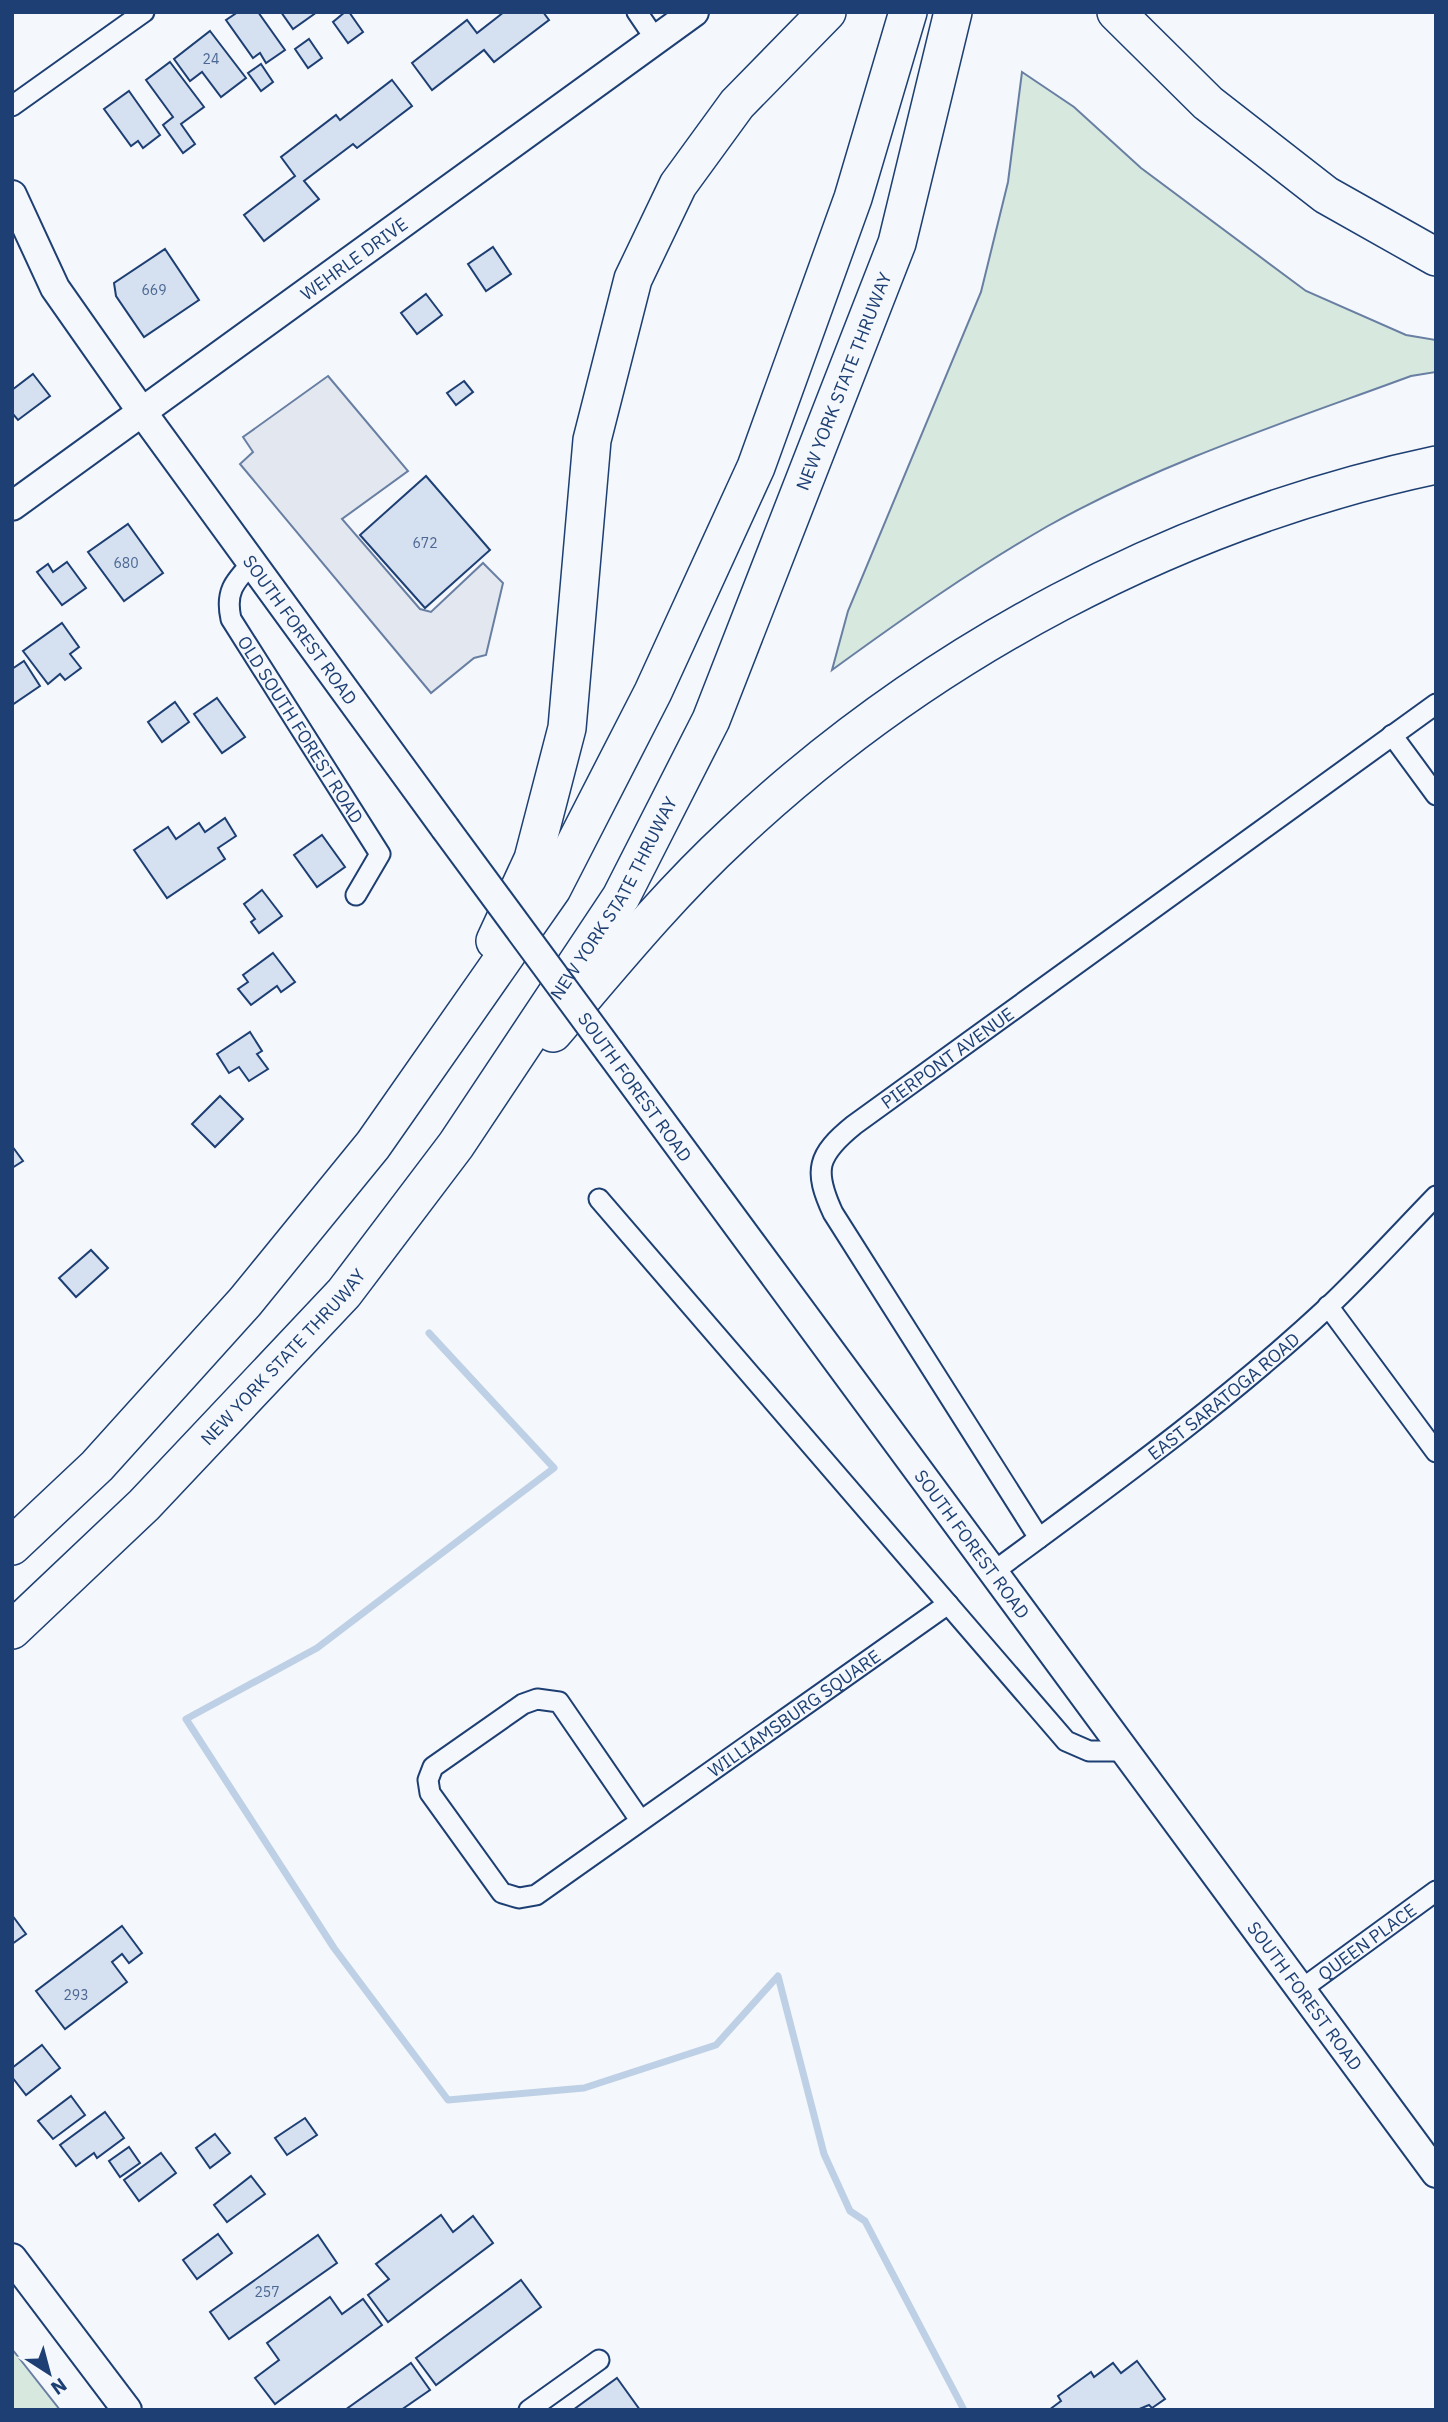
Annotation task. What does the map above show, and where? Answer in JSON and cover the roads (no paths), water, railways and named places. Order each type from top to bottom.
[{"type":"highway","points":[[456,1023],[533,859],[568,728],[592,440],[633,279],[678,185],[737,104],[827,12]]},
{"type":"highway","points":[[12,1546],[97,1466],[245,1302],[373,1145],[552,889],[612,775],[706,581],[756,467],[853,198],[908,12]]},
{"type":"highway","name":"NEW YORK STATE THRUWAY","points":[[12,1630],[144,1505],[344,1293],[456,1145],[621,897],[712,720],[897,243],[953,12]]},
{"type":"highway","points":[[1116,12],[1208,103],[1326,195],[1436,257]]},
{"type":"highway","points":[[456,1145],[646,924],[733,834],[898,699],[1000,635],[1135,566],[1258,515],[1385,475],[1436,465]]},
{"type":"street","points":[[12,106],[144,12]]},
{"type":"street","points":[[637,12],[656,40]]},
{"type":"street","name":"WEHRLE DRIVE","points":[[12,506],[694,12]]},
{"type":"street","name":"SOUTH FOREST ROAD","points":[[12,195],[51,283],[142,412],[444,828],[1299,1991],[1436,2173]]},
{"type":"street","name":"OLD SOUTH FOREST ROAD","points":[[252,563],[231,585],[227,600],[231,619],[380,854],[356,895]]},
{"type":"street","name":"PIERPONT AVENUE","points":[[1039,1538],[833,1213],[821,1187],[821,1162],[832,1143],[854,1125],[1436,704]]},
{"type":"street","points":[[1392,735],[1436,795]]},
{"type":"street","name":"EAST SARATOGA ROAD","points":[[993,1572],[1154,1452],[1328,1306],[1436,1196]]},
{"type":"street","points":[[599,1199],[1066,1741],[1089,1751],[1125,1751]]},
{"type":"street","points":[[1328,1306],[1436,1452]]},
{"type":"street","name":"WILLIAMSBURG SQUARE","points":[[640,1820],[559,1702],[537,1699],[523,1703],[433,1767],[428,1780],[430,1793],[502,1893],[519,1898],[536,1895],[948,1604]]},
{"type":"street","name":"QUEEN PLACE","points":[[1299,1991],[1436,1891]]},
{"type":"street","points":[[12,2258],[127,2410]]},
{"type":"street","points":[[529,2410],[599,2360]]},
{"type":"waterway","points":[[429,1333],[554,1468],[317,1648],[186,1719],[334,1948],[448,2100],[584,2088],[716,2045],[778,1976],[824,2154],[850,2211],[865,2221],[964,2410]]}]
